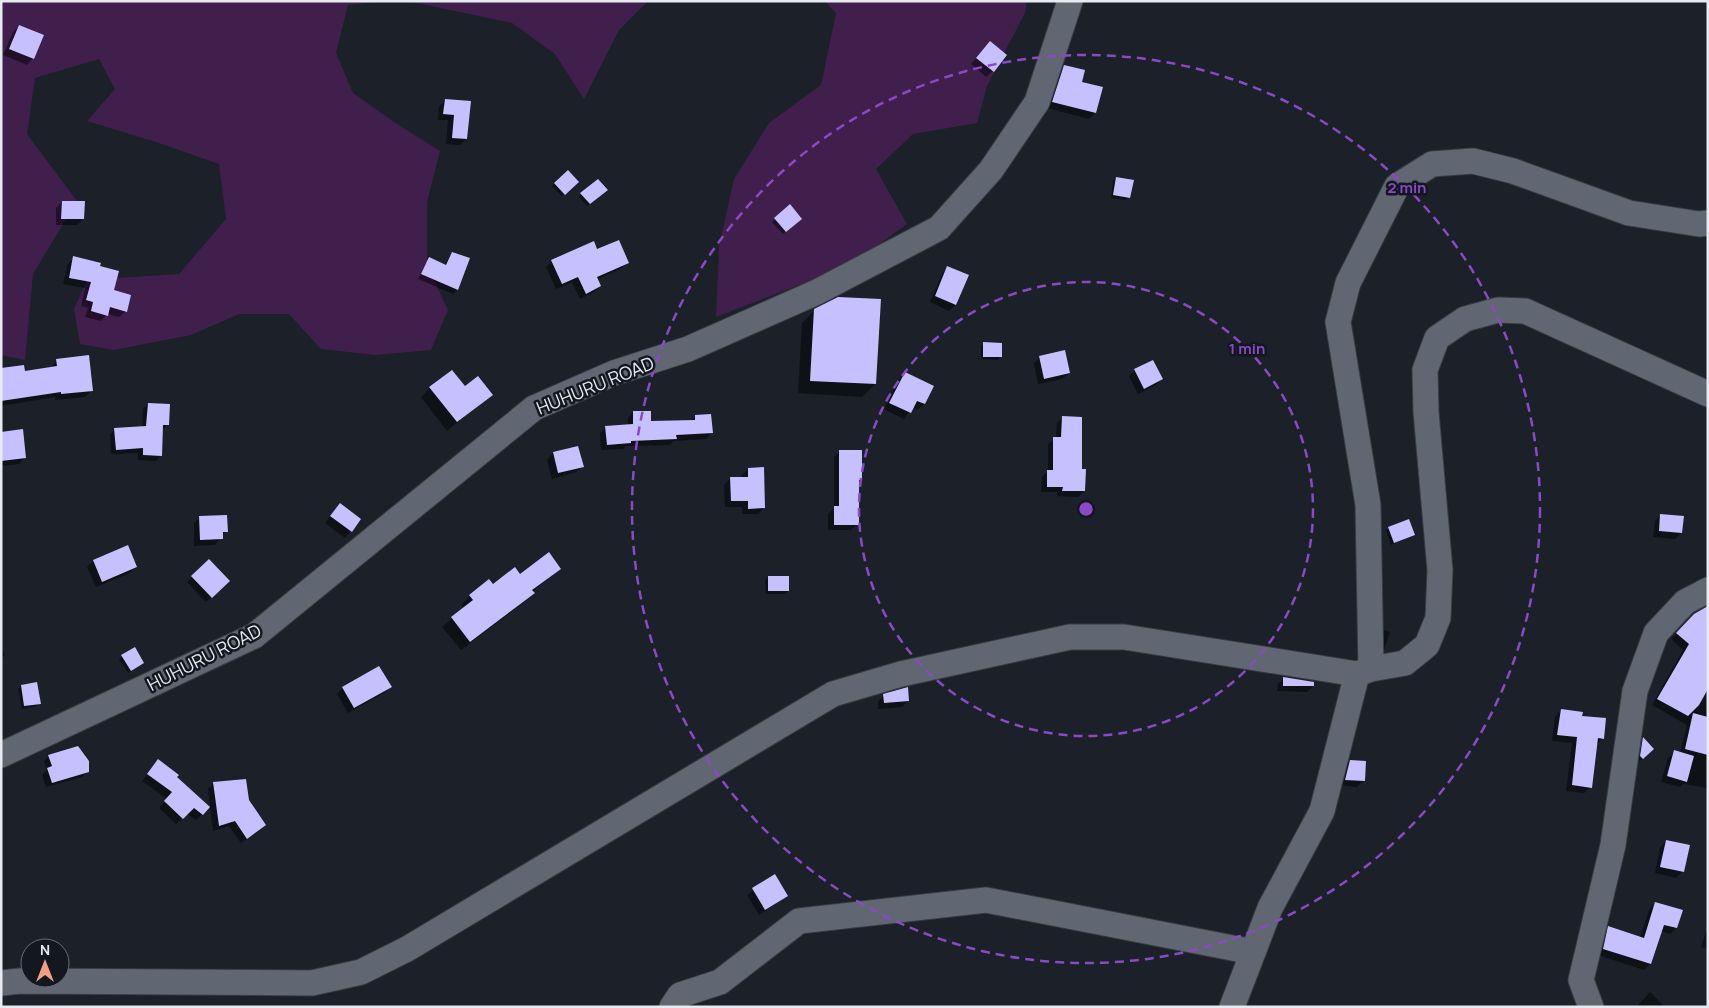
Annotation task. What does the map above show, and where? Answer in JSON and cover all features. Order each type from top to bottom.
[{"type":"street","name":"HUHURU ROAD","points":[[1,755],[254,636],[534,408],[614,373],[688,349],[800,299],[939,228],[991,170],[1037,102],[1070,1]]},
{"type":"street","points":[[1232,1007],[1270,908],[1322,811],[1364,671],[1368,505],[1338,322],[1348,283],[1397,186],[1432,164],[1473,161],[1513,171],[1629,213],[1699,224],[1708,223]]},
{"type":"street","points":[[1,983],[30,981],[312,983],[361,972],[407,949],[833,694],[901,674],[1070,637],[1124,637],[1364,671],[1405,663],[1427,645],[1438,618],[1440,570],[1426,412],[1425,370],[1436,338],[1466,319],[1498,310],[1525,311],[1708,394]]},
{"type":"street","points":[[1592,1007],[1582,980],[1613,845],[1635,691],[1656,633],[1685,602],[1708,590]]},
{"type":"street","points":[[672,1007],[680,995],[720,982],[799,921],[986,900],[1253,952]]},
{"type":"shaded area","points":[[1,1],[384,1],[348,5],[336,53],[353,93],[440,151],[427,202],[427,265],[448,310],[431,350],[375,355],[321,349],[289,314],[239,314],[191,335],[114,350],[80,344],[74,309],[87,280],[179,274],[226,219],[219,164],[87,121],[115,89],[99,59],[35,78],[27,134],[77,201],[33,274],[25,360],[1,355]]},
{"type":"shaded area","points":[[407,1],[648,1],[619,30],[584,99],[555,54],[512,23]]},
{"type":"shaded area","points":[[825,1],[1027,1],[1025,13],[987,86],[977,123],[913,134],[876,169],[907,224],[851,265],[716,317],[719,247],[734,179],[769,123],[821,85],[836,13]]},
{"type":"building","points":[[19,25],[44,35],[34,59],[9,49]]},
{"type":"building","points":[[990,41],[1007,55],[994,72],[976,58]]},
{"type":"building","points":[[1064,65],[1085,70],[1082,82],[1103,87],[1096,113],[1052,102]]},
{"type":"building","points":[[445,99],[471,101],[467,139],[452,138],[454,115],[443,114]]},
{"type":"building","points":[[568,170],[579,182],[565,195],[554,183]]},
{"type":"building","points":[[1116,177],[1134,180],[1130,198],[1113,195]]},
{"type":"building","points":[[598,179],[608,190],[590,204],[580,193]]},
{"type":"building","points":[[62,201],[85,201],[84,219],[61,219]]},
{"type":"building","points":[[790,204],[802,219],[786,232],[774,218]]},
{"type":"building","points":[[619,240],[629,263],[597,277],[601,286],[586,294],[578,277],[562,284],[551,260],[594,241],[597,249]]},
{"type":"building","points":[[452,252],[470,258],[458,290],[421,274],[429,257],[446,265]]},
{"type":"building","points":[[73,256],[101,263],[100,266],[119,271],[114,290],[131,295],[127,312],[110,307],[108,316],[91,311],[93,302],[86,300],[91,282],[69,278]]},
{"type":"building","points":[[947,266],[969,275],[956,305],[935,296]]},
{"type":"building","points":[[838,297],[881,299],[876,384],[810,381],[814,309]]},
{"type":"building","points":[[983,342],[1002,343],[1002,357],[983,357]]},
{"type":"building","points":[[1065,350],[1070,373],[1044,379],[1039,356]]},
{"type":"building","points":[[89,355],[93,391],[61,394],[61,392],[1,401],[1,368],[24,365],[25,371],[57,366],[56,359]]},
{"type":"building","points":[[1153,360],[1163,379],[1144,389],[1134,369]]},
{"type":"building","points":[[452,370],[465,386],[478,376],[493,395],[457,422],[429,387]]},
{"type":"building","points":[[905,372],[934,386],[925,404],[917,401],[911,413],[889,403]]},
{"type":"building","points":[[148,403],[170,404],[169,425],[163,425],[162,456],[143,455],[143,448],[116,450],[114,428],[146,426]]},
{"type":"building","points":[[633,411],[651,411],[651,421],[695,420],[695,415],[711,414],[713,433],[676,435],[677,439],[631,441],[631,443],[607,445],[605,426],[633,424]]},
{"type":"building","points":[[1062,416],[1082,417],[1082,469],[1086,469],[1085,491],[1062,491],[1063,487],[1047,487],[1047,470],[1053,470],[1053,437],[1061,437]]},
{"type":"building","points":[[23,429],[26,458],[1,461],[1,432]]},
{"type":"building","points":[[578,446],[584,467],[558,473],[553,452]]},
{"type":"building","points":[[839,450],[862,450],[862,480],[859,480],[859,525],[834,525],[834,506],[839,506]]},
{"type":"building","points":[[764,467],[765,508],[748,509],[748,501],[731,501],[730,477],[748,477],[748,468]]},
{"type":"building","points":[[340,503],[361,519],[352,532],[330,516]]},
{"type":"building","points":[[1660,514],[1684,516],[1682,533],[1659,531]]},
{"type":"building","points":[[227,515],[228,532],[223,532],[223,539],[200,540],[199,516]]},
{"type":"building","points":[[1409,519],[1415,535],[1394,543],[1388,527]]},
{"type":"building","points":[[128,545],[137,567],[102,582],[93,560]]},
{"type":"building","points":[[549,552],[561,569],[532,590],[535,593],[470,642],[451,617],[473,600],[469,595],[489,579],[493,584],[515,567],[520,574]]},
{"type":"building","points":[[209,559],[230,581],[212,598],[191,576]]},
{"type":"building","points":[[768,576],[789,576],[789,591],[768,591]]},
{"type":"building","points":[[1708,606],[1708,689],[1699,705],[1688,716],[1657,699],[1689,644],[1676,633],[1694,614]]},
{"type":"building","points":[[135,647],[144,663],[131,671],[121,655]]},
{"type":"building","points":[[379,666],[392,687],[354,708],[342,687]]},
{"type":"building","points":[[1283,677],[1314,682],[1314,686],[1283,686]]},
{"type":"building","points":[[37,682],[41,704],[24,706],[21,685]]},
{"type":"building","points":[[908,687],[909,701],[884,703],[883,694]]},
{"type":"building","points":[[1561,709],[1583,712],[1582,716],[1606,718],[1604,739],[1598,738],[1592,788],[1572,785],[1577,737],[1557,735]]},
{"type":"building","points":[[1693,713],[1708,717],[1708,755],[1685,749]]},
{"type":"building","points":[[1643,737],[1654,749],[1643,759],[1640,756]]},
{"type":"building","points":[[78,746],[89,761],[89,772],[52,783],[47,768],[52,766],[48,755]]},
{"type":"building","points":[[1674,750],[1694,756],[1687,782],[1667,776]]},
{"type":"building","points":[[158,759],[179,775],[177,777],[210,807],[203,815],[194,808],[183,819],[164,801],[172,792],[147,774]]},
{"type":"building","points":[[1350,760],[1366,761],[1365,781],[1345,780]]},
{"type":"building","points":[[246,779],[249,800],[266,825],[247,839],[235,821],[219,826],[213,782]]},
{"type":"building","points":[[1666,840],[1690,845],[1684,872],[1660,867]]},
{"type":"building","points":[[775,874],[788,896],[765,910],[752,888]]},
{"type":"building","points":[[1655,902],[1683,910],[1677,928],[1664,925],[1651,964],[1603,949],[1608,926],[1644,938]]}]
